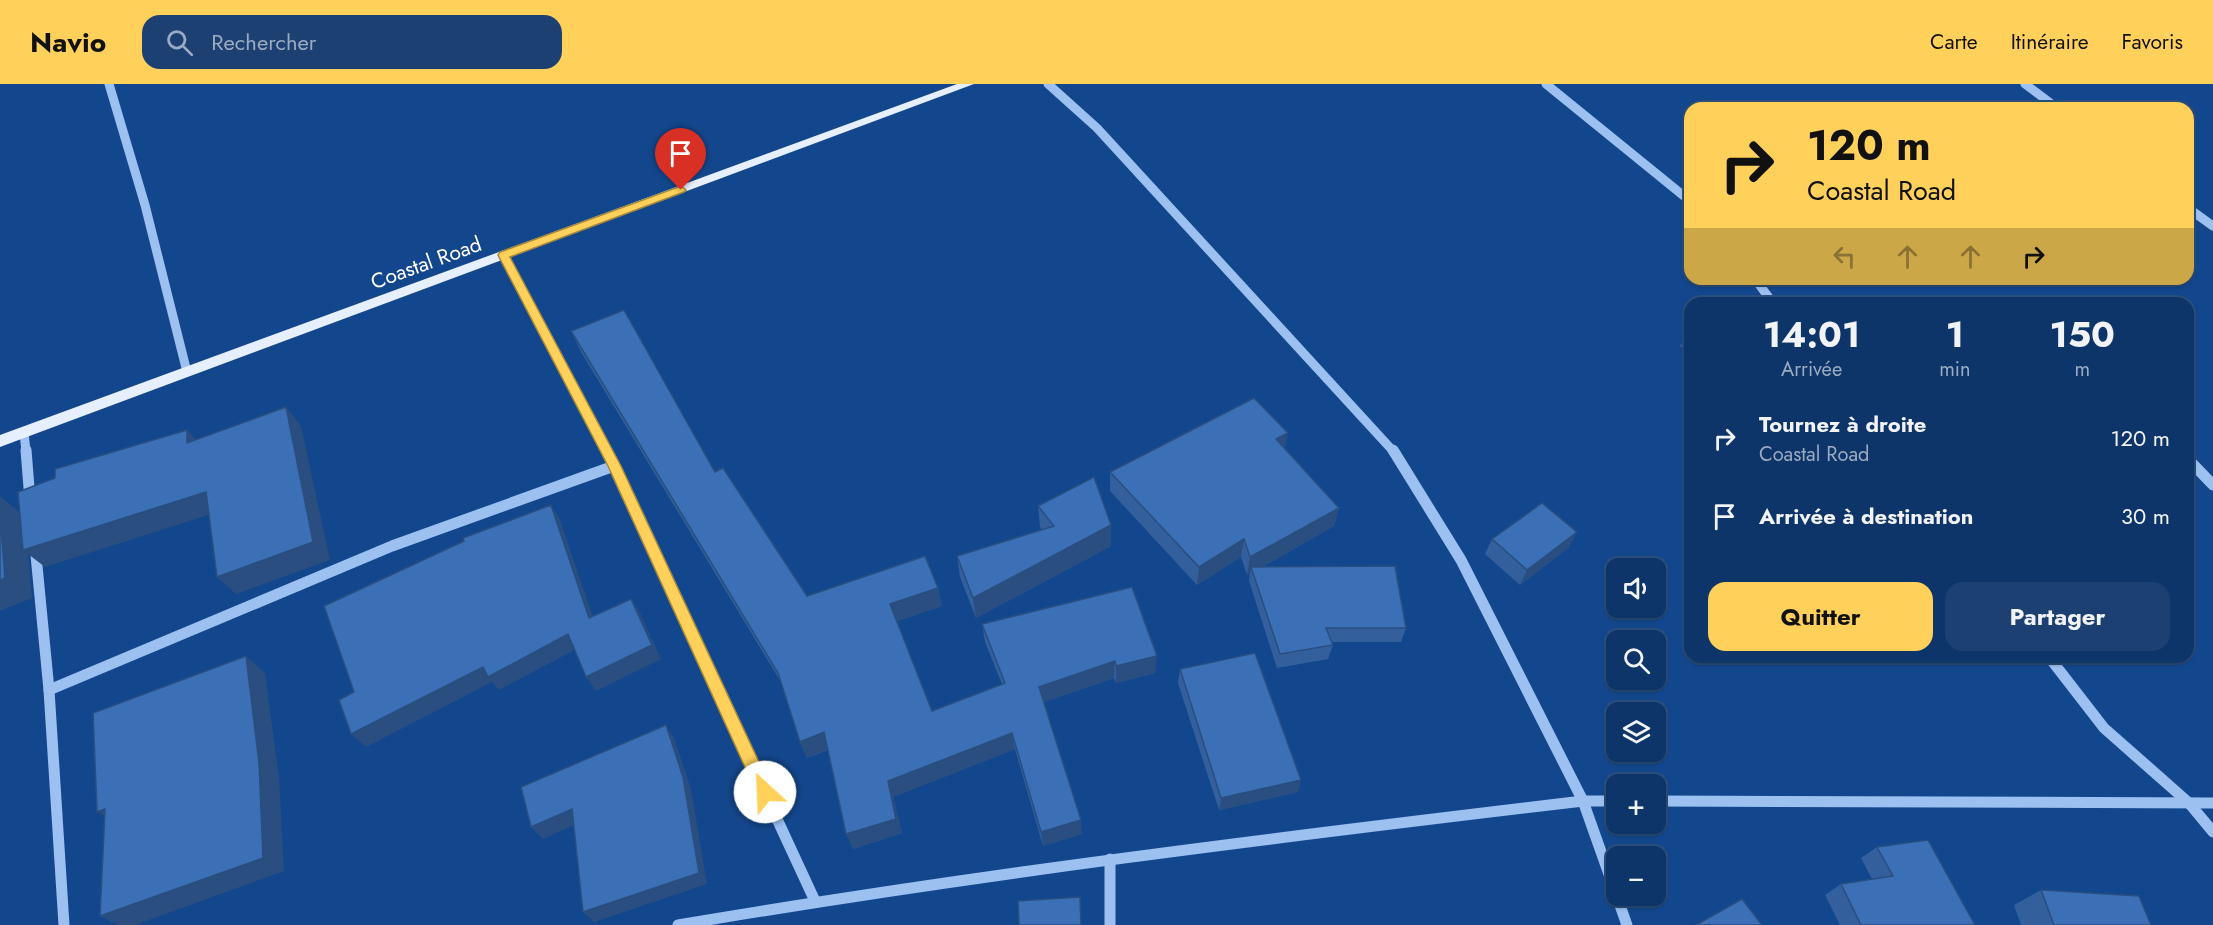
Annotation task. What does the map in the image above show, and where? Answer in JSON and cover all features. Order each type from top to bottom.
[{"type":"main road","name":"Coastal Road","points":[[0,441],[968,84]]},
{"type":"street","points":[[109,84],[145,205],[187,372]]},
{"type":"street","points":[[1048,84],[1097,128],[1396,454],[1461,560],[1583,801],[1627,925]]},
{"type":"street","points":[[1546,84],[1684,196]]},
{"type":"street","points":[[2025,84],[2049,102]]},
{"type":"street","points":[[2194,212],[2213,226]]},
{"type":"street","points":[[504,255],[614,466],[814,901]]},
{"type":"street","points":[[24,432],[32,514]]},
{"type":"street","points":[[2194,465],[2213,485]]},
{"type":"street","points":[[49,690],[392,546],[614,466]]},
{"type":"street","points":[[34,538],[49,690],[64,925]]},
{"type":"street","points":[[2054,663],[2104,728],[2189,804],[2213,832]]},
{"type":"street","points":[[678,925],[814,901],[1110,859],[1583,801],[1606,801]]},
{"type":"street","points":[[1666,801],[2213,803]]},
{"type":"street","points":[[1110,859],[1110,925]]},
{"type":"building","points":[[624,310],[715,472],[723,468],[807,596],[925,556],[938,588],[890,604],[932,711],[1005,683],[982,624],[1132,587],[1157,656],[1116,666],[1115,661],[1039,687],[1081,820],[1041,832],[1012,733],[888,781],[896,819],[846,834],[824,732],[800,742],[778,673],[571,331]]},
{"type":"building","points":[[1254,398],[1288,433],[1276,439],[1339,508],[1250,557],[1244,539],[1199,567],[1110,472]]},
{"type":"building","points":[[286,407],[313,542],[217,577],[206,492],[23,550],[18,492],[55,478],[55,469],[187,430],[187,443]]},
{"type":"building","points":[[1094,477],[1111,525],[973,598],[957,556],[1054,526],[1038,506]]},
{"type":"building","points":[[1542,503],[1577,532],[1527,570],[1492,539]]},
{"type":"building","points":[[551,505],[589,618],[631,599],[652,645],[586,677],[568,634],[488,677],[483,667],[351,734],[339,700],[354,692],[324,606],[464,541],[463,538]]},
{"type":"building","points":[[0,515],[5,578],[0,580]]},
{"type":"building","points":[[1395,566],[1406,628],[1326,628],[1333,645],[1280,654],[1251,567]]},
{"type":"building","points":[[1255,653],[1301,780],[1221,798],[1180,669]]},
{"type":"building","points":[[246,656],[259,763],[263,858],[100,916],[105,809],[97,812],[93,713]]},
{"type":"building","points":[[666,725],[683,777],[699,873],[583,912],[572,809],[531,827],[521,787]]},
{"type":"building","points":[[1928,840],[1975,925],[1861,925],[1841,884],[1893,876],[1877,847]]},
{"type":"building","points":[[2041,890],[2139,896],[2151,925],[2054,925]]},
{"type":"building","points":[[1080,897],[1081,925],[1019,925],[1018,901]]},
{"type":"building","points":[[1742,899],[1762,925],[1696,925]]},
{"type":"route","points":[[681,190],[504,255],[614,466],[765,792]]}]
